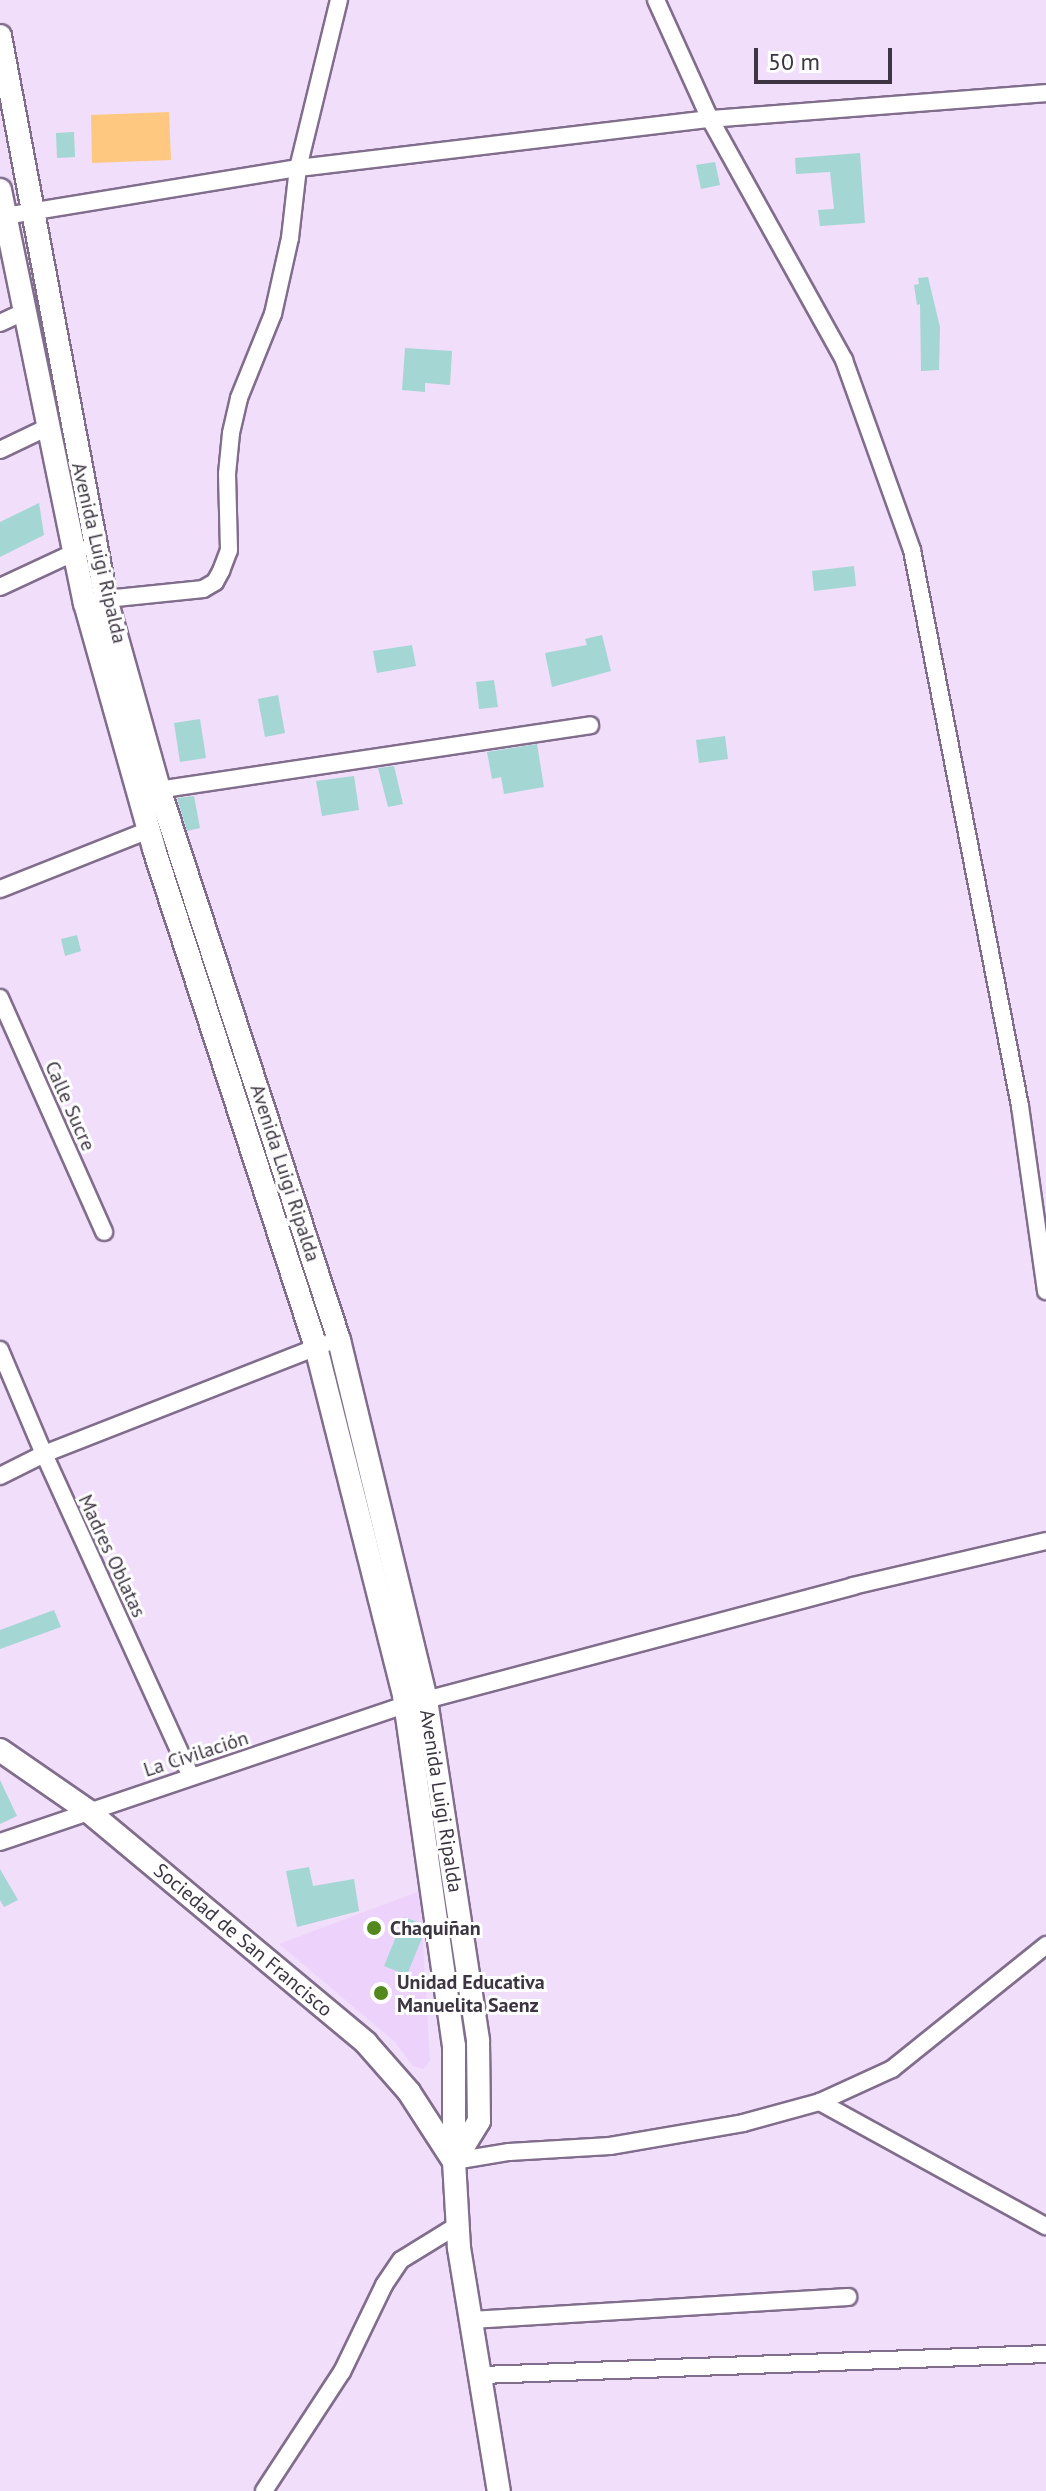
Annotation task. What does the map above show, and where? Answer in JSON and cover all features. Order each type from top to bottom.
[{"type":"street","points":[[106,599],[203,589],[215,582],[221,571],[229,550],[227,474],[231,433],[239,398],[273,314],[290,238],[298,168],[339,0]]},
{"type":"street","points":[[656,0],[710,119],[844,360],[912,550],[1041,1212],[1046,1291]]},
{"type":"street","name":"Avenida Luigi Ripalda","points":[[0,36],[32,210],[85,548],[85,603],[339,1340],[415,1703],[454,2046],[454,2161],[458,2225],[499,2491]]},
{"type":"street","points":[[5,216],[298,168],[710,119],[1046,93]]},
{"type":"street","points":[[0,188],[27,182]]},
{"type":"street","name":"Avenida Luigi Ripalda","points":[[0,188],[50,426],[85,548],[106,599],[148,791],[149,830],[316,1347],[415,1703]]},
{"type":"street","points":[[0,323],[26,311]]},
{"type":"street","points":[[0,450],[50,426]]},
{"type":"street","points":[[0,587],[85,548]]},
{"type":"street","points":[[148,791],[590,725]]},
{"type":"street","points":[[0,889],[149,830]]},
{"type":"street","name":"Calle Sucre","points":[[0,998],[104,1232]]},
{"type":"street","points":[[0,1476],[44,1454],[339,1340]]},
{"type":"street","name":"Madres Oblatas","points":[[0,1350],[191,1776]]},
{"type":"street","name":"La Civilación","points":[[0,1842],[415,1703],[853,1586],[1046,1541]]},
{"type":"street","name":"Sociedad de San Francisco","points":[[0,1750],[88,1811],[366,2043],[409,2092],[454,2161]]},
{"type":"street","points":[[454,2161],[509,2152],[610,2146],[743,2123],[820,2102],[892,2069],[1046,1945]]},
{"type":"street","points":[[820,2102],[1046,2226]]},
{"type":"street","points":[[264,2491],[342,2372],[384,2285],[401,2260],[458,2225]]},
{"type":"street","points":[[471,2320],[848,2297]]},
{"type":"street","points":[[482,2375],[1046,2354]]},
{"type":"shaded area","points":[[169,112],[171,160],[92,163],[91,115]]},
{"type":"shaded area","name":"Unidad Educativa Manuelita Saenz","points":[[420,1891],[430,2061],[423,2069],[413,2066],[394,2041],[279,1944]]},
{"type":"building","points":[[74,132],[75,157],[57,158],[56,133]]},
{"type":"building","points":[[860,153],[865,223],[820,226],[818,210],[834,209],[830,172],[796,174],[795,158]]},
{"type":"building","points":[[715,162],[720,185],[701,189],[696,165]]},
{"type":"building","points":[[928,277],[940,327],[939,370],[921,371],[920,304],[917,305],[914,285],[919,284],[918,278]]},
{"type":"building","points":[[405,348],[452,351],[450,385],[425,383],[425,392],[402,390]]},
{"type":"building","points":[[39,503],[44,535],[0,557],[0,522]]},
{"type":"building","points":[[854,566],[856,586],[814,591],[812,571]]},
{"type":"building","points":[[602,635],[611,671],[552,687],[545,653],[587,645],[585,639]]},
{"type":"building","points":[[412,645],[416,666],[377,673],[373,651]]},
{"type":"building","points":[[494,680],[498,707],[479,709],[476,682]]},
{"type":"building","points":[[278,695],[285,733],[265,737],[258,699]]},
{"type":"building","points":[[200,719],[206,758],[180,762],[174,723]]},
{"type":"building","points":[[725,736],[728,759],[699,763],[696,740]]},
{"type":"building","points":[[537,744],[544,787],[504,794],[501,777],[492,779],[487,752]]},
{"type":"building","points":[[394,766],[403,804],[388,807],[378,768]]},
{"type":"building","points":[[354,776],[359,810],[322,816],[316,781]]},
{"type":"building","points":[[194,796],[200,828],[187,831],[177,798]]},
{"type":"building","points":[[77,935],[81,951],[65,956],[61,939]]},
{"type":"building","points":[[54,1610],[61,1627],[0,1649],[0,1630]]},
{"type":"building","points":[[0,1780],[17,1816],[0,1824]]},
{"type":"building","points":[[309,1867],[313,1886],[354,1879],[359,1911],[297,1927],[286,1871]]},
{"type":"building","points":[[0,1869],[18,1900],[4,1907],[0,1900]]},
{"type":"building","points":[[404,1917],[423,1924],[424,1933],[407,1975],[384,1966]]},
{"type":"place","name":"Chaquiñan","points":[[374,1928]]},
{"type":"place","name":"Unidad Educativa Manuelita Saenz","points":[[381,1993]]}]
